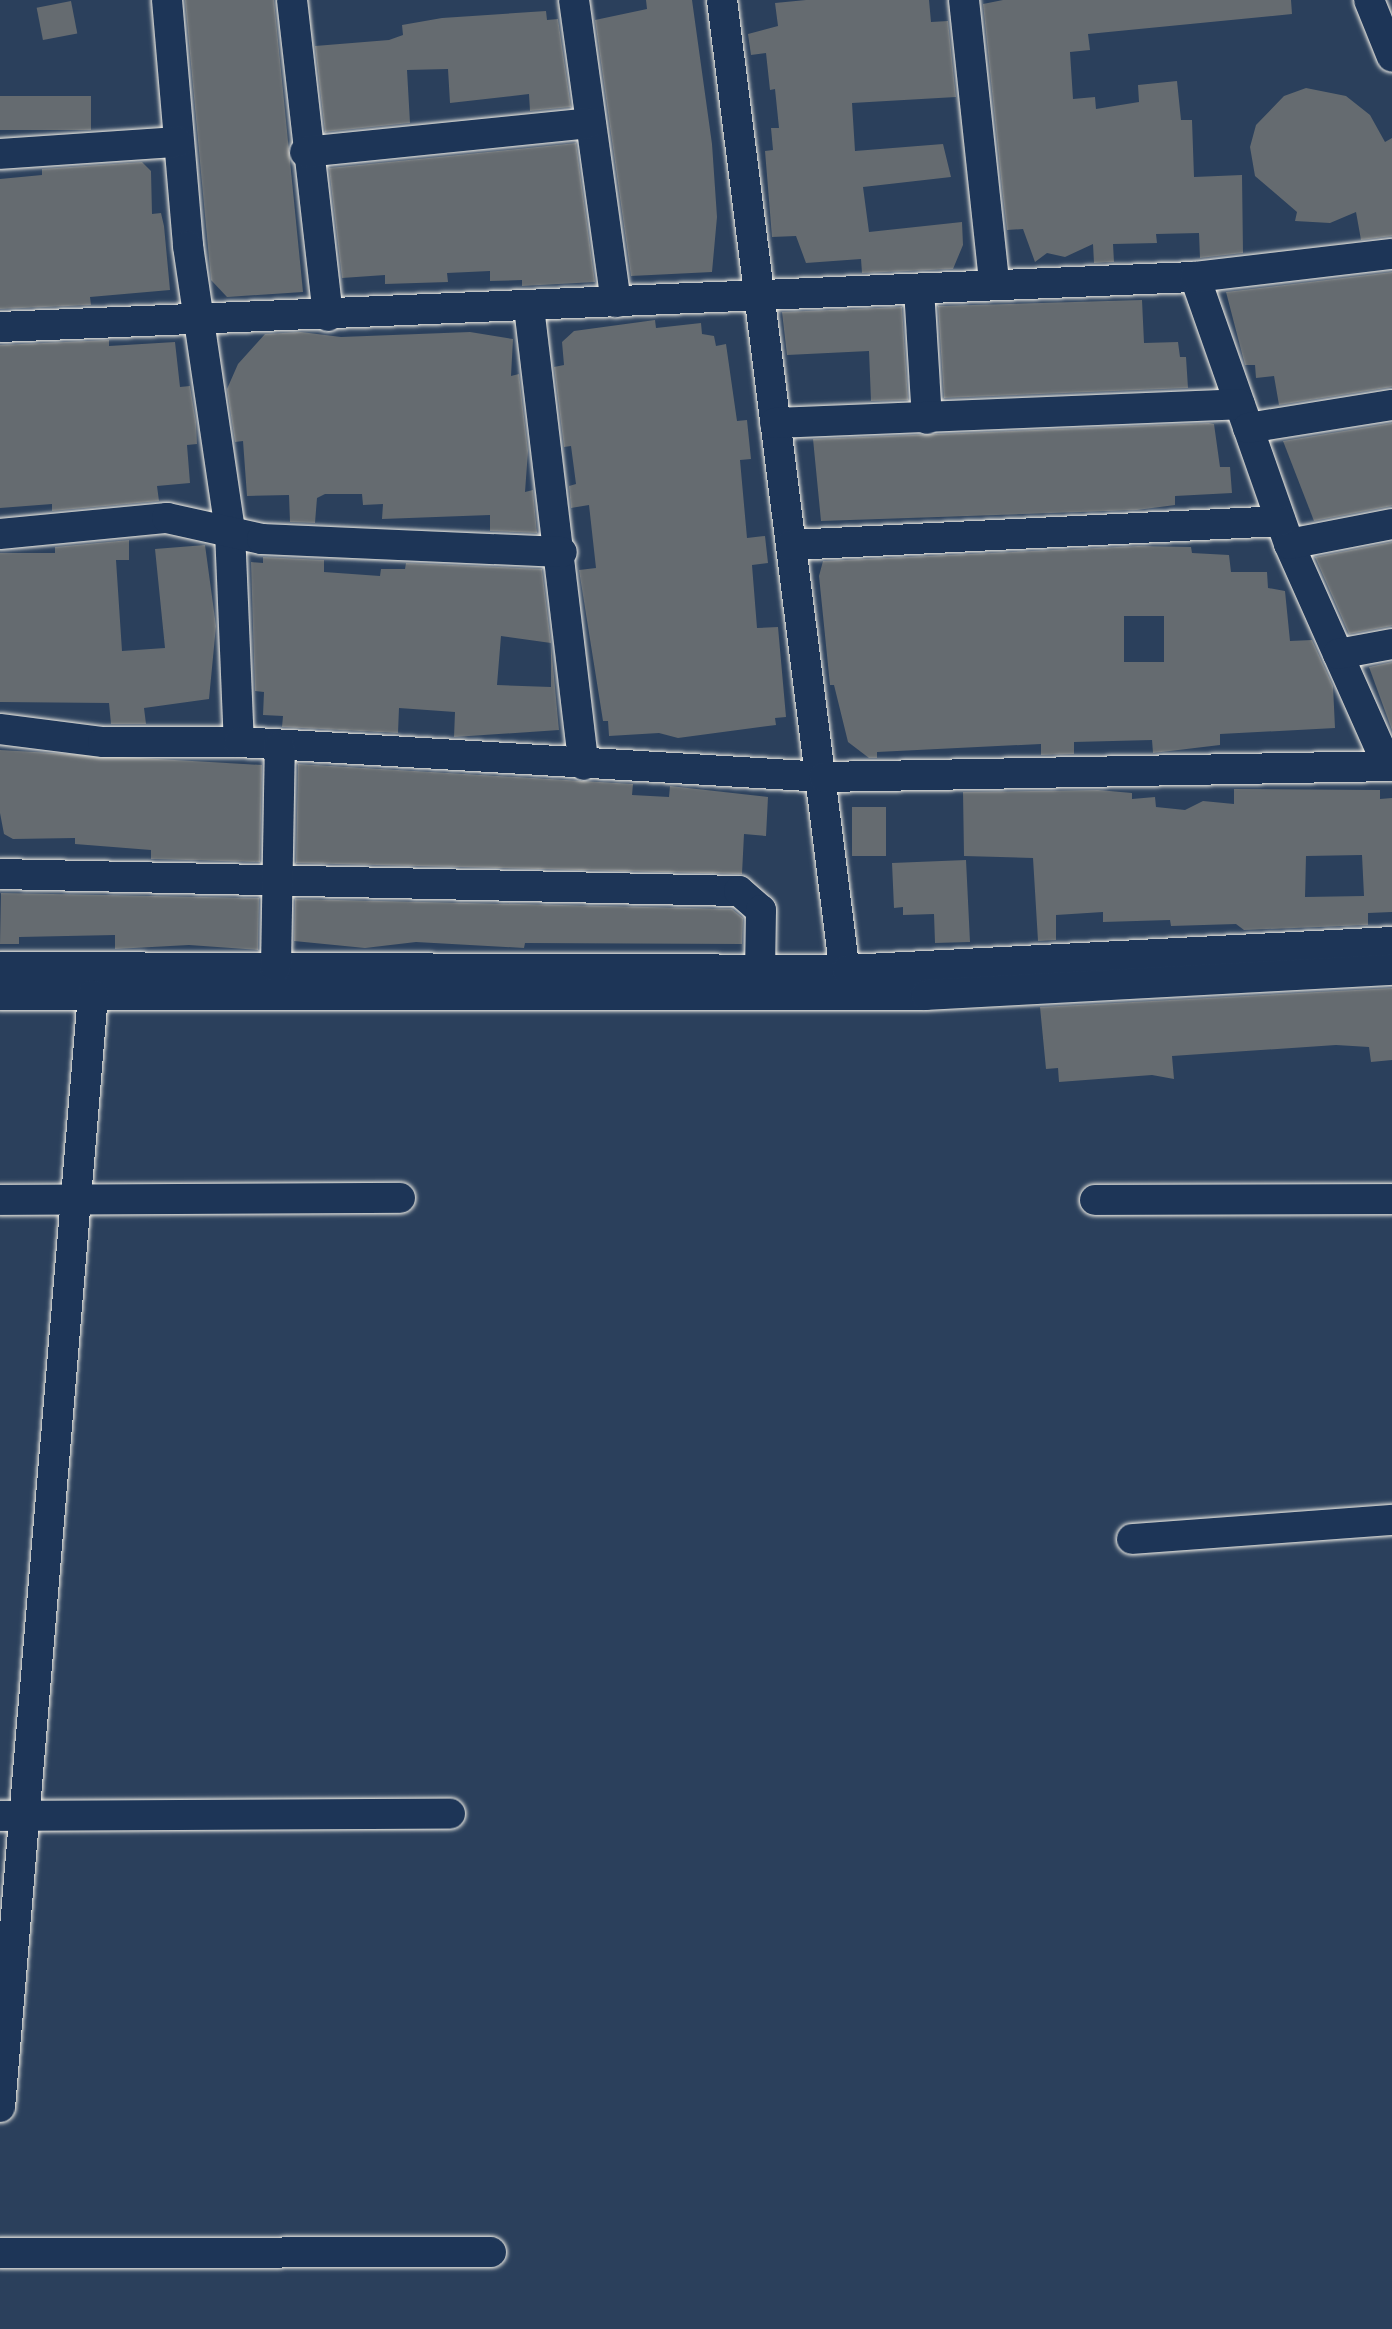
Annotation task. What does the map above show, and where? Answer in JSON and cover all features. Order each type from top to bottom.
[{"type":"street","points":[[167,0],[178,142],[230,531],[239,742]]},
{"type":"street","points":[[292,0],[305,152],[328,316]]},
{"type":"street","points":[[574,0],[616,302]]},
{"type":"street","points":[[722,0],[791,545],[824,777],[847,983]]},
{"type":"street","points":[[964,0],[994,282]]},
{"type":"street","points":[[1369,0],[1392,57]]},
{"type":"street","points":[[305,152],[590,123]]},
{"type":"street","points":[[0,154],[178,142]]},
{"type":"street","points":[[0,327],[202,322],[759,293],[919,289],[994,282],[1195,277],[1392,254]]},
{"type":"street","points":[[0,729],[103,742],[239,742],[280,747],[824,777],[1390,766],[1284,532],[1195,277]]},
{"type":"street","points":[[919,289],[927,419]]},
{"type":"street","points":[[529,307],[562,552],[584,765]]},
{"type":"street","points":[[775,423],[1244,416],[1392,405]]},
{"type":"street","points":[[0,534],[167,518],[262,539],[562,552]]},
{"type":"street","points":[[791,545],[1284,532],[1392,524]]},
{"type":"street","points":[[1338,654],[1392,644]]},
{"type":"street","points":[[276,967],[280,747]]},
{"type":"street","points":[[0,874],[279,876],[739,891],[761,910],[760,971]]},
{"type":"street","points":[[0,967],[760,971],[847,983],[1392,942]]},
{"type":"street","points":[[0,995],[847,983],[1392,970]]},
{"type":"street","points":[[0,2107],[12,1816],[76,1199],[93,995]]},
{"type":"street","points":[[0,1200],[400,1198]]},
{"type":"street","points":[[1095,1200],[1392,1199]]},
{"type":"street","points":[[1132,1539],[1392,1520]]},
{"type":"street","points":[[12,1816],[450,1814]]},
{"type":"street","points":[[0,2253],[491,2252]]},
{"type":"building","points":[[185,0],[274,0],[303,292],[227,297],[211,280]]},
{"type":"building","points":[[646,0],[692,0],[712,144],[717,217],[712,272],[631,276],[595,20],[647,9]]},
{"type":"building","points":[[929,0],[931,22],[948,21],[956,97],[852,103],[855,151],[943,144],[951,177],[863,187],[869,232],[962,222],[963,245],[953,269],[862,273],[861,259],[806,263],[796,236],[772,237],[765,151],[773,150],[771,128],[779,128],[775,89],[770,90],[766,53],[751,55],[748,34],[778,26],[775,3]]},
{"type":"building","points":[[1003,0],[1291,0],[1292,14],[1088,34],[1090,50],[1070,52],[1073,99],[1095,97],[1096,109],[1139,102],[1138,85],[1177,81],[1181,120],[1192,120],[1194,177],[1242,175],[1243,253],[1200,258],[1199,233],[1156,234],[1157,243],[1113,244],[1114,262],[1094,263],[1093,244],[1065,257],[1047,253],[1035,262],[1023,229],[1007,230],[983,4]]},
{"type":"building","points":[[71,1],[77,33],[43,40],[37,8]]},
{"type":"building","points":[[546,11],[547,20],[558,19],[571,107],[530,111],[529,94],[450,103],[448,69],[407,70],[410,123],[325,132],[315,46],[389,40],[403,35],[402,25],[442,18]]},
{"type":"building","points":[[1306,88],[1346,96],[1370,115],[1385,142],[1392,138],[1392,236],[1361,240],[1356,212],[1330,223],[1295,221],[1297,212],[1255,176],[1250,147],[1256,125],[1284,96]]},
{"type":"building","points":[[0,96],[91,96],[91,130],[0,130]]},
{"type":"building","points":[[576,143],[595,282],[522,286],[522,280],[490,281],[490,271],[447,273],[448,282],[385,284],[385,275],[342,278],[329,168]]},
{"type":"building","points":[[142,162],[151,171],[152,214],[161,213],[164,226],[170,290],[90,297],[91,305],[0,309],[0,179],[42,175],[42,169]]},
{"type":"building","points":[[1392,272],[1392,387],[1279,405],[1274,376],[1256,378],[1255,365],[1245,365],[1226,292]]},
{"type":"building","points":[[1142,300],[1144,343],[1178,342],[1180,357],[1186,357],[1188,388],[944,398],[938,306]]},
{"type":"building","points":[[902,307],[908,400],[871,401],[869,351],[787,355],[782,312]]},
{"type":"building","points":[[655,320],[656,328],[701,323],[702,334],[714,336],[716,346],[726,344],[737,421],[747,420],[751,459],[740,460],[747,538],[765,536],[768,563],[752,565],[757,628],[778,627],[786,717],[775,718],[776,725],[678,738],[659,733],[609,736],[608,721],[603,721],[579,570],[596,568],[589,505],[571,508],[569,486],[576,484],[571,446],[564,447],[554,367],[564,365],[562,342],[574,331]]},
{"type":"building","points":[[301,332],[341,337],[470,332],[513,339],[511,376],[519,374],[528,451],[525,492],[533,490],[537,533],[490,531],[490,515],[382,519],[383,504],[363,505],[362,494],[325,494],[317,498],[315,523],[290,522],[289,495],[247,496],[243,441],[235,442],[227,389],[238,364],[265,334]]},
{"type":"building","points":[[109,340],[109,346],[175,342],[180,387],[190,386],[196,422],[197,444],[187,445],[190,483],[157,486],[159,501],[52,511],[52,504],[0,508],[0,345]]},
{"type":"building","points":[[1392,423],[1392,506],[1314,521],[1283,441]]},
{"type":"building","points":[[1214,424],[1220,467],[1230,467],[1232,493],[1175,496],[1175,505],[1137,510],[821,521],[813,439]]},
{"type":"building","points":[[129,540],[129,560],[116,560],[122,651],[165,648],[155,549],[205,545],[216,626],[209,699],[144,708],[146,724],[111,724],[109,703],[0,702],[0,553],[55,553],[55,547]]},
{"type":"building","points":[[1392,542],[1392,626],[1349,634],[1315,557]]},
{"type":"building","points":[[1138,546],[1191,547],[1192,553],[1229,555],[1231,572],[1267,572],[1268,588],[1285,591],[1290,641],[1312,640],[1333,686],[1335,728],[1220,734],[1220,745],[1153,753],[1152,740],[1074,742],[1074,754],[1041,755],[1041,744],[877,752],[877,758],[869,758],[848,742],[834,685],[830,685],[819,576],[823,561]],"holes":[[[1124,616],[1164,616],[1164,662],[1124,662]]]},
{"type":"building","points":[[263,557],[324,560],[324,572],[380,576],[381,569],[405,569],[406,563],[542,569],[551,643],[501,636],[497,685],[551,687],[551,645],[559,730],[454,737],[455,712],[399,708],[398,733],[282,727],[283,716],[263,715],[264,692],[255,691],[251,562],[263,563]]},
{"type":"building","points":[[1392,662],[1392,730],[1369,667]]},
{"type":"building","points":[[0,750],[262,765],[260,862],[151,859],[151,850],[75,844],[75,838],[13,839],[4,834],[0,813]]},
{"type":"building","points":[[298,764],[633,784],[632,795],[669,797],[670,786],[768,797],[766,836],[744,834],[742,874],[296,863]]},
{"type":"building","points":[[1234,789],[1380,790],[1380,799],[1392,798],[1392,912],[1368,913],[1368,925],[1244,930],[1236,924],[1171,926],[1170,920],[1103,922],[1103,912],[1056,915],[1056,940],[1038,941],[1033,858],[964,856],[963,792],[1098,790],[1132,793],[1132,799],[1155,797],[1156,807],[1185,810],[1203,801],[1234,804]],"holes":[[[1362,855],[1364,896],[1305,897],[1306,856]]]},
{"type":"building","points":[[852,807],[886,807],[886,856],[852,856]]},
{"type":"building","points":[[966,860],[970,942],[935,943],[934,914],[903,915],[903,907],[894,908],[892,863]]},
{"type":"building","points":[[1,893],[259,898],[258,950],[189,945],[115,949],[115,935],[19,937],[19,944],[0,944]]},
{"type":"building","points":[[295,899],[732,909],[743,918],[742,944],[525,943],[524,948],[416,942],[365,948],[294,941]]},
{"type":"building","points":[[1392,988],[1392,1060],[1371,1062],[1369,1047],[1336,1045],[1172,1056],[1174,1079],[1152,1075],[1059,1082],[1058,1068],[1046,1069],[1040,1007]]}]
